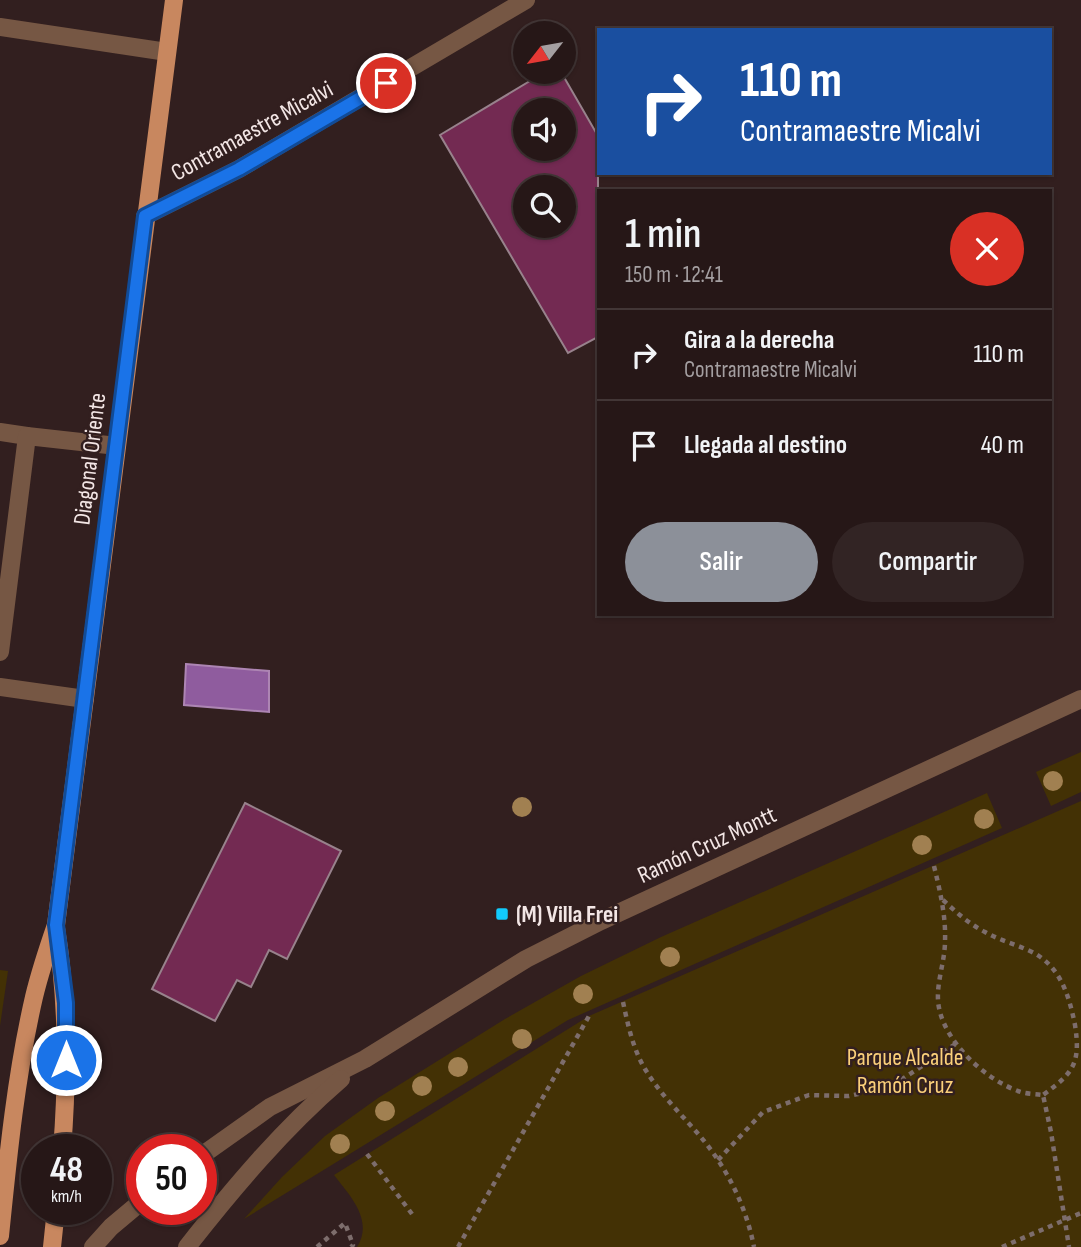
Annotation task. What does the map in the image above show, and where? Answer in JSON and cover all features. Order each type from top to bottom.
[{"type":"main road","name":"Diagonal Oriente","points":[[0,1236],[12,1118],[26,1037],[34,995],[56,925],[174,0]]},
{"type":"main road","name":"Diagonal Oriente","points":[[56,925],[66,1003],[63,1134]]},
{"type":"main road","points":[[52,1247],[54,1225]]},
{"type":"street","name":"Contramaestre Micalvi","points":[[145,216],[239,169],[526,0]]},
{"type":"street","points":[[0,27],[167,52]]},
{"type":"street","points":[[0,432],[117,446]]},
{"type":"street","points":[[0,652],[27,436]]},
{"type":"street","points":[[0,687],[85,699]]},
{"type":"street","name":"Ramón Cruz Montt","points":[[217,1145],[270,1107],[365,1059],[516,966],[589,927],[1081,699]]},
{"type":"street","name":"Ramón Cruz Montt","points":[[187,1247],[237,1184],[293,1123],[365,1059]]},
{"type":"street","points":[[93,1247],[126,1214]]},
{"type":"path","points":[[934,866],[942,900],[945,942],[938,1002],[944,1023],[976,1067],[1000,1083],[1023,1093],[1043,1095],[1067,1078],[1080,1059],[1079,1039],[1065,986],[1051,966],[1033,952],[987,934],[967,922],[942,900]]},
{"type":"path","points":[[623,1002],[631,1036],[643,1066],[658,1090],[718,1160],[734,1185],[754,1247]]},
{"type":"path","points":[[458,1247],[589,1017]]},
{"type":"path","points":[[718,1160],[763,1112],[809,1095],[849,1096],[890,1087],[957,1043]]},
{"type":"path","points":[[1043,1095],[1069,1247]]},
{"type":"path","points":[[367,1154],[415,1218]]},
{"type":"path","points":[[1002,1247],[1081,1213]]},
{"type":"path","points":[[317,1247],[345,1223],[353,1245],[351,1247]]},
{"type":"green space","points":[[1081,752],[1081,792],[1051,806],[1036,772]]},
{"type":"green space","points":[[987,793],[1002,828],[568,1020],[244,1219],[282,1177],[325,1136],[378,1098],[505,1019],[581,976],[661,937]]},
{"type":"green space","name":"Parque Alcalde Ramón Cruz","points":[[1081,801],[1081,1247],[357,1247],[362,1237],[361,1218],[353,1200],[334,1175],[589,1016]]},
{"type":"green space","points":[[0,970],[8,971],[0,1026]]},
{"type":"shaded area","points":[[186,664],[269,671],[269,712],[184,705]]},
{"type":"building","points":[[525,84],[568,84],[597,134],[597,338],[568,353],[440,135]]},
{"type":"building","points":[[245,803],[341,851],[287,959],[269,950],[251,987],[237,980],[215,1021],[152,989]]},
{"type":"place","name":"(M) Villa Frei","points":[[502,914]]},
{"type":"route","points":[[66,1060],[66,1003],[56,925],[145,216],[239,169],[386,83]]}]
